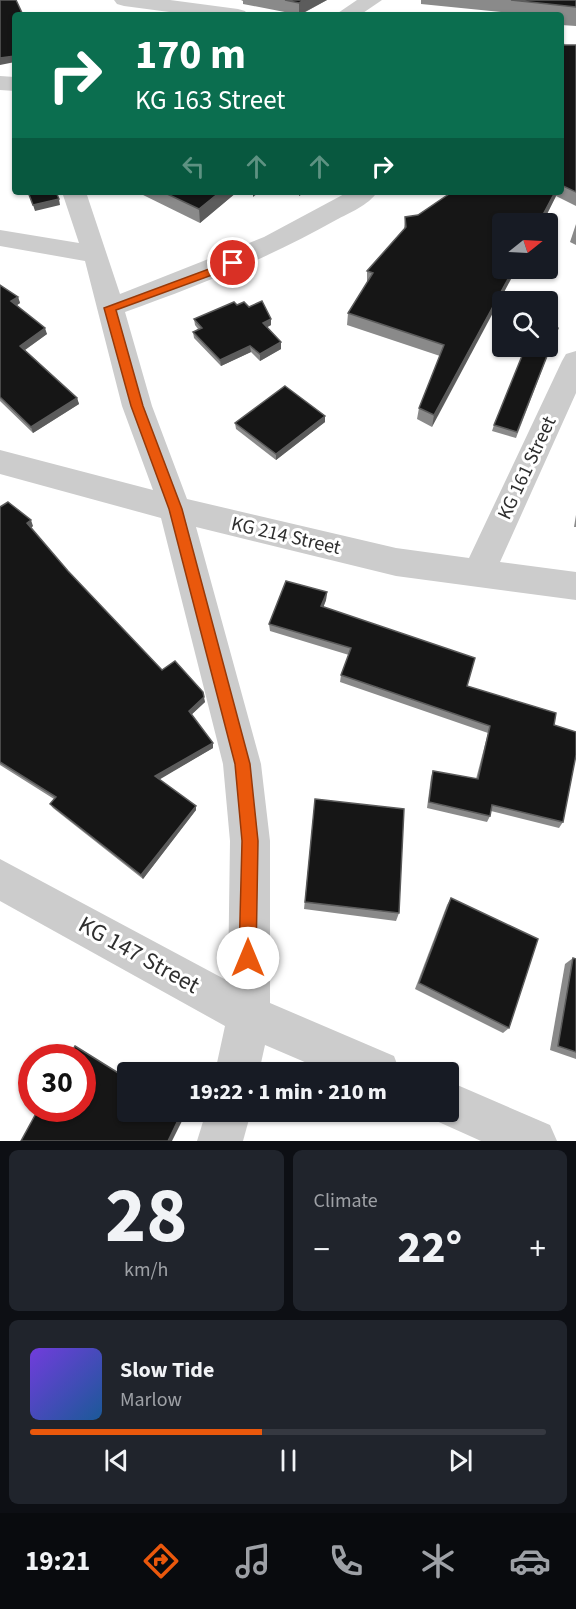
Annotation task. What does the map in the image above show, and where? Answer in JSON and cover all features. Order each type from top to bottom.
[{"type":"street","points":[[109,12],[123,0],[215,12]]},
{"type":"street","points":[[350,12],[372,0]]},
{"type":"street","points":[[75,195],[96,254],[137,406],[175,509],[242,764],[250,841],[249,1016],[239,1062]]},
{"type":"street","points":[[109,308],[233,263],[332,214],[360,195]]},
{"type":"street","points":[[0,238],[96,254]]},
{"type":"street","name":"KG 161 Street","points":[[478,574],[576,360]]},
{"type":"street","name":"KG 214 Street","points":[[0,462],[175,509],[396,562],[576,586]]},
{"type":"street","name":"KG 147 Street","points":[[0,879],[249,1016],[355,1062]]},
{"type":"street","points":[[459,1108],[534,1141]]},
{"type":"street","points":[[220,1141],[226,1122]]},
{"type":"building","points":[[0,0],[16,0],[22,12],[12,12],[12,56],[0,58]]},
{"type":"building","points":[[285,0],[304,0],[299,3]]},
{"type":"building","points":[[511,0],[576,0],[576,7]]},
{"type":"building","points":[[564,45],[576,45],[576,192],[564,186]]},
{"type":"building","points":[[29,195],[57,195],[59,199],[33,205]]},
{"type":"building","points":[[169,195],[216,195],[199,209]]},
{"type":"building","points":[[448,195],[553,195],[544,213],[492,213],[492,279],[508,279],[501,291],[492,291],[492,308],[434,415],[419,408],[444,345],[348,313],[373,273],[367,271],[406,227],[405,217],[418,215]]},
{"type":"building","points":[[0,285],[18,297],[11,301],[45,328],[20,346],[77,398],[31,427],[0,397]]},
{"type":"building","points":[[262,301],[271,319],[263,323],[281,342],[260,354],[250,346],[220,360],[193,332],[202,328],[194,319],[234,302],[237,305],[244,302],[249,307]]},
{"type":"building","points":[[522,357],[547,357],[517,432],[494,425]]},
{"type":"building","points":[[285,386],[325,416],[276,454],[235,423]]},
{"type":"building","points":[[8,502],[31,520],[27,523],[68,571],[162,670],[175,661],[203,692],[204,697],[189,711],[213,743],[155,776],[196,806],[141,875],[50,804],[56,797],[0,762],[0,507]]},
{"type":"building","points":[[286,581],[327,592],[321,606],[475,658],[467,686],[556,713],[554,725],[576,732],[576,755],[563,822],[492,805],[490,816],[429,802],[433,771],[478,779],[490,726],[341,675],[351,648],[269,624]]},
{"type":"building","points":[[315,799],[404,809],[399,913],[305,902]]},
{"type":"building","points":[[451,898],[538,939],[509,1028],[419,983]]},
{"type":"building","points":[[573,958],[576,959],[576,1052],[558,1046]]},
{"type":"building","points":[[96,1059],[117,1072],[117,1122],[177,1122],[168,1141],[21,1141],[31,1122],[96,1122]]},
{"type":"route","points":[[233,263],[109,308],[137,406],[175,509],[190,560],[242,764],[250,841],[248,958]]}]
